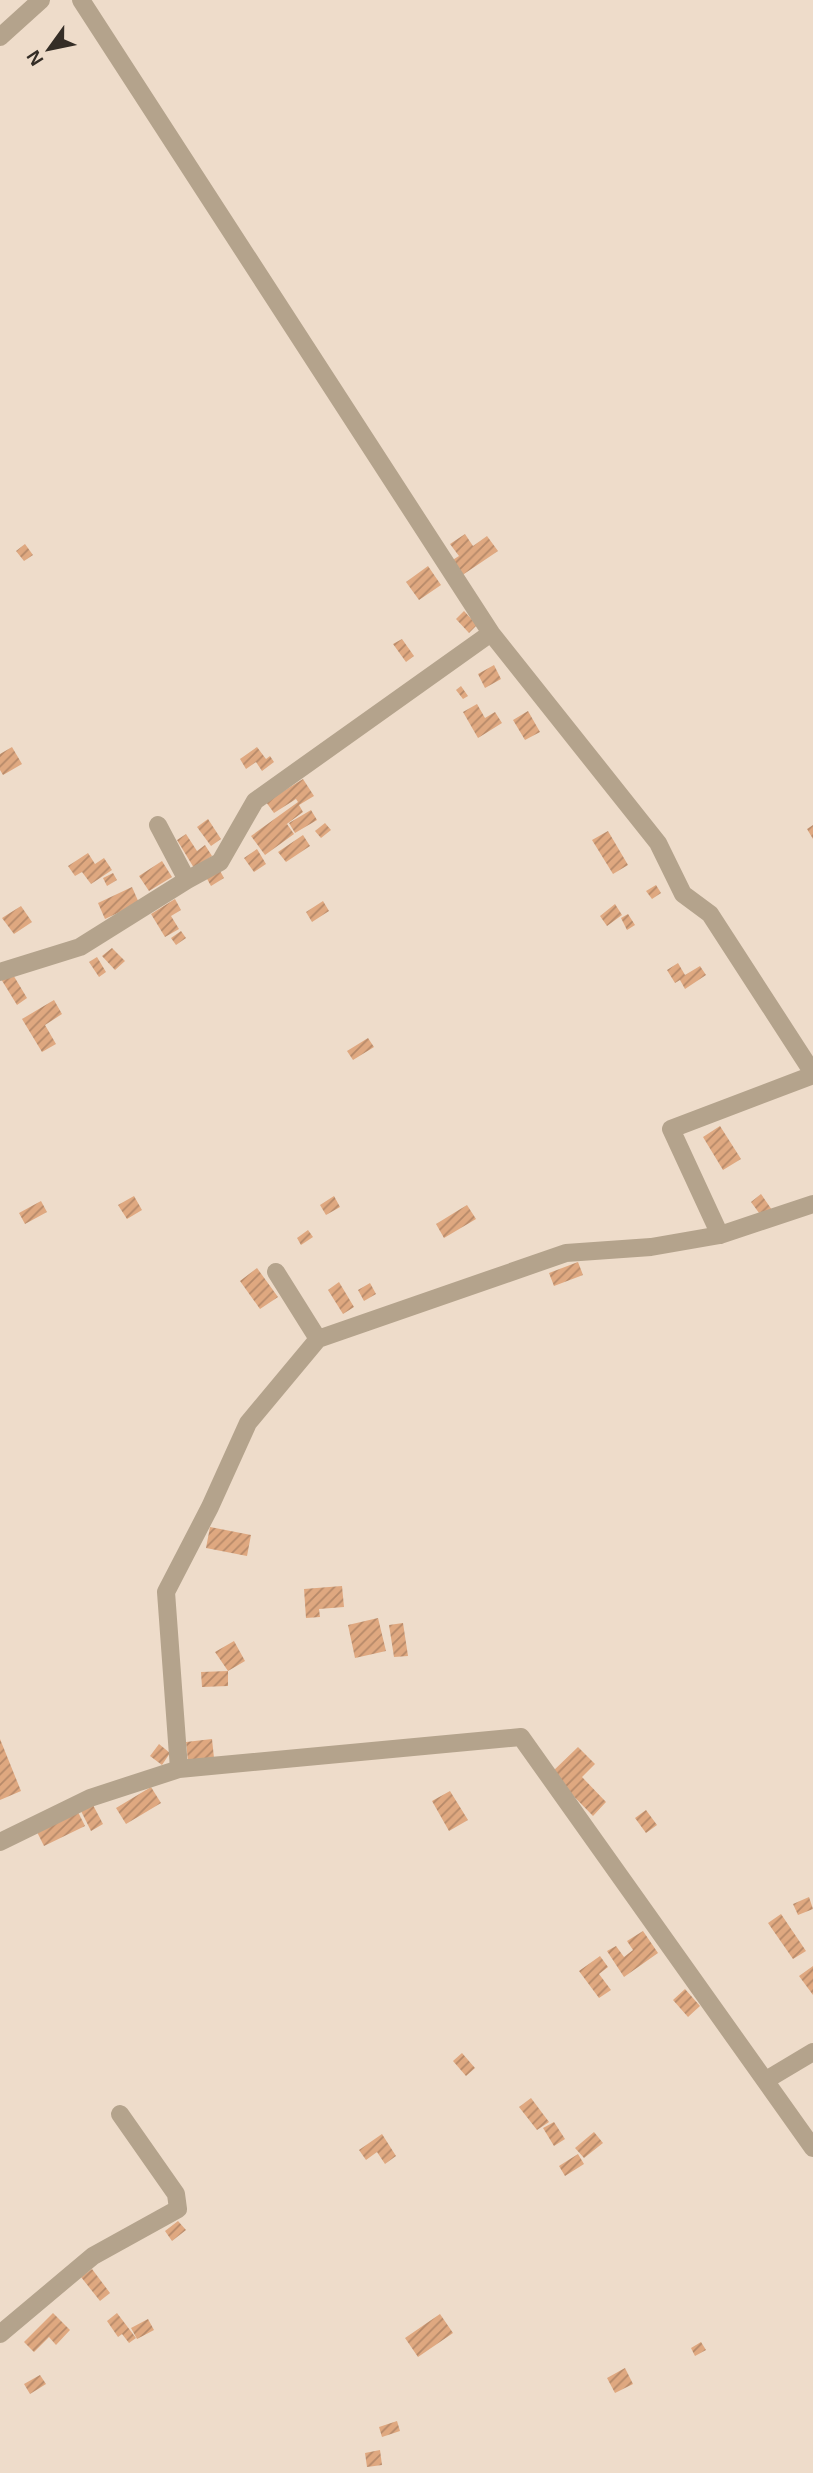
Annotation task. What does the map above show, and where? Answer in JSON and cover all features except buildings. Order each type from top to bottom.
[{"type":"street","points":[[0,37],[41,0]]},
{"type":"street","points":[[81,0],[491,633],[658,843],[683,894],[710,914],[813,1074],[671,1129],[720,1235]]},
{"type":"street","points":[[0,972],[80,947],[220,862],[255,801],[491,633]]},
{"type":"street","points":[[158,825],[187,880]]},
{"type":"street","points":[[179,1769],[166,1592],[248,1423],[318,1339],[566,1253],[651,1247],[720,1235],[813,1204]]},
{"type":"street","points":[[276,1272],[318,1339]]},
{"type":"street","points":[[0,1842],[90,1798],[179,1769],[521,1737],[813,2148]]},
{"type":"street","points":[[766,2080],[813,2052]]},
{"type":"street","points":[[0,2334],[93,2256],[178,2209],[176,2194],[120,2114]]}]
